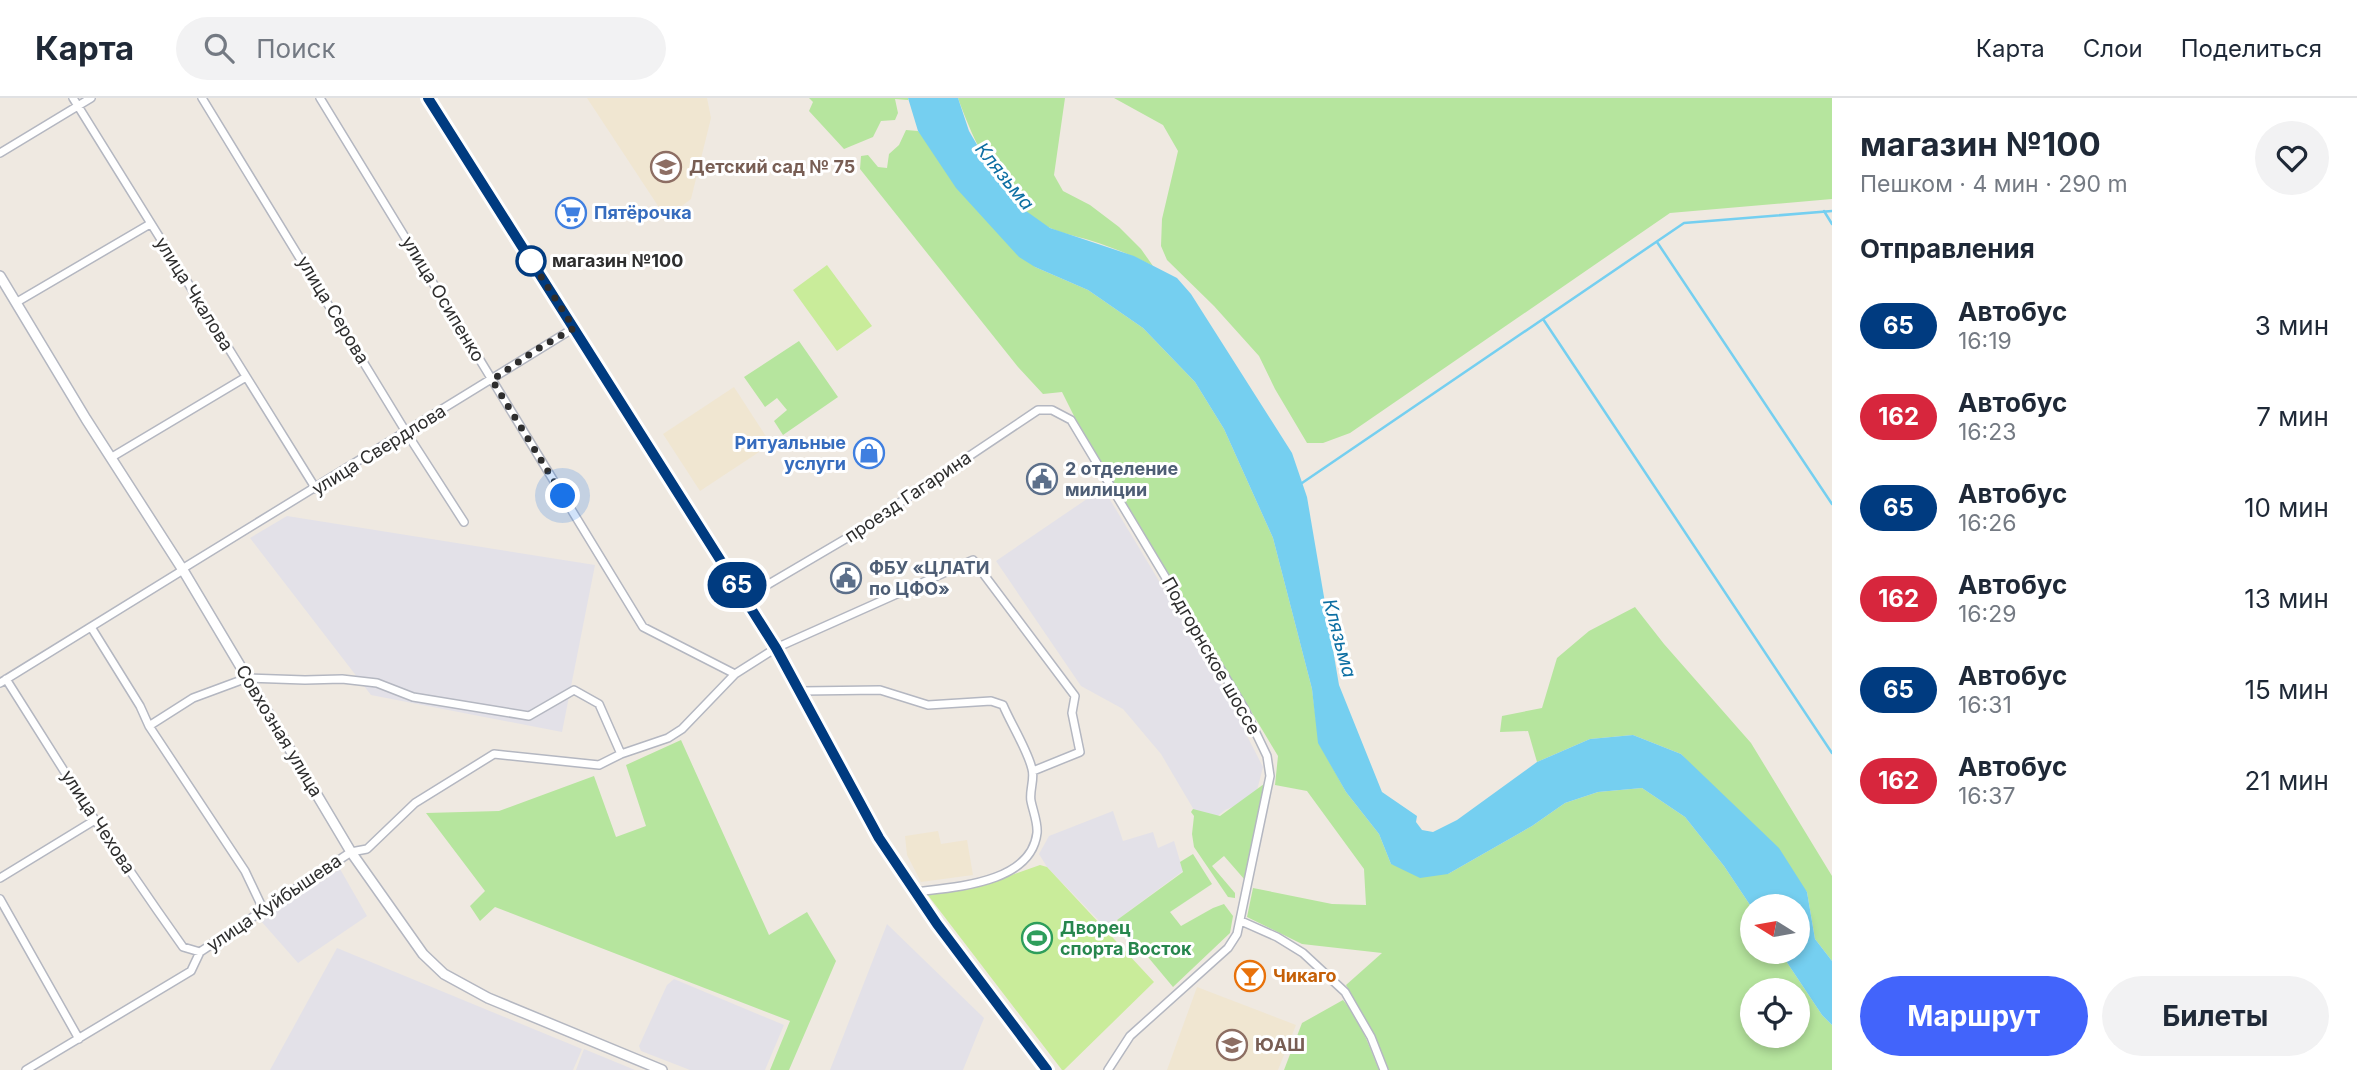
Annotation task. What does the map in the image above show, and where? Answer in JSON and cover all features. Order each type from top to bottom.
[{"type":"main road","points":[[428,98],[776,648],[802,691],[879,838],[915,892],[1047,1070]]},
{"type":"street","name":"улица Чкалова","points":[[73,98],[316,489]]},
{"type":"street","points":[[0,153],[91,98]]},
{"type":"street","name":"улица Серова","points":[[202,98],[464,522]]},
{"type":"street","name":"улица Осипенко","points":[[320,98],[643,627],[735,674]]},
{"type":"street","points":[[17,302],[150,224]]},
{"type":"street","name":"Совхозная улица","points":[[0,276],[86,419],[183,570],[351,852],[428,960],[444,974],[488,998],[662,1070]]},
{"type":"street","name":"улица Свердлова","points":[[3,681],[574,328]]},
{"type":"street","points":[[112,457],[246,377]]},
{"type":"street","name":"проезд Гагарина","points":[[745,598],[847,538],[1038,410],[1052,410],[1071,420]]},
{"type":"street","name":"Подгорнское шоссе","points":[[1071,420],[1244,708],[1268,756],[1270,776],[1237,934],[1228,948],[1130,1036],[1108,1070]]},
{"type":"street","name":"улица Куйбышева","points":[[26,1070],[191,971],[200,952],[351,852],[367,849],[415,803],[494,754],[599,765],[621,754],[668,738],[682,729],[735,674],[776,648],[973,560],[1075,696],[1072,713],[1080,752],[1033,771]]},
{"type":"street","points":[[91,627],[140,706],[149,726],[245,871],[264,911]]},
{"type":"street","points":[[149,726],[193,698],[247,678],[342,679],[365,682],[413,697],[529,716],[574,690],[599,704],[621,754]]},
{"type":"street","name":"улица Чехова","points":[[3,681],[183,947],[200,952]]},
{"type":"street","points":[[802,691],[880,690],[928,705],[991,701],[1003,705],[1033,771],[1030,794],[1036,837],[1022,862],[1010,872],[984,881],[915,892]]},
{"type":"street","points":[[0,878],[95,820]]},
{"type":"street","points":[[0,899],[79,1039]]},
{"type":"street","points":[[1241,921],[1277,937],[1303,953],[1346,992],[1371,1037],[1384,1070]]},
{"type":"shaded area","name":"Детский сад № 75","points":[[587,98],[707,98],[711,118],[691,199],[666,218]]},
{"type":"shaded area","points":[[734,387],[771,444],[700,491],[663,434]]},
{"type":"shaded area","points":[[1103,488],[1244,722],[1244,730],[1263,767],[1255,798],[1225,810],[1204,827],[1161,754],[1123,709],[1081,686],[996,561]]},
{"type":"shaded area","points":[[287,516],[595,565],[562,732],[371,695],[250,538]]},
{"type":"shaded area","points":[[1113,811],[1123,841],[1153,832],[1158,848],[1174,841],[1183,871],[1106,928],[1047,867],[1039,854],[1049,836]]},
{"type":"shaded area","points":[[938,831],[941,844],[967,840],[973,875],[921,882],[907,855],[905,836]]},
{"type":"shaded area","points":[[340,869],[367,916],[298,963],[261,921]]},
{"type":"shaded area","points":[[887,924],[984,1018],[963,1070],[830,1070]]},
{"type":"shaded area","points":[[337,948],[582,1049],[573,1070],[270,1070]]},
{"type":"shaded area","points":[[674,979],[784,1025],[765,1070],[690,1070],[641,1051],[639,1046],[667,985]]},
{"type":"shaded area","name":"ЮАШ","points":[[1197,987],[1296,1025],[1278,1070],[1167,1070]]},
{"type":"shaded area","points":[[584,1049],[635,1070],[576,1070]]},
{"type":"green space","points":[[809,98],[908,98],[908,100],[895,99],[898,113],[895,120],[881,121],[873,137],[844,149],[809,111],[813,102]]},
{"type":"green space","points":[[958,98],[1065,98],[1054,175],[1063,191],[1090,205],[1119,227],[1141,249],[1153,266],[1113,248],[1048,227],[1032,216],[1017,203],[992,171]]},
{"type":"green space","points":[[1114,98],[1832,98],[1832,199],[1670,213],[1350,433],[1323,443],[1307,443],[1259,356],[1214,306],[1167,260],[1161,246],[1162,219],[1178,151],[1163,125]]},
{"type":"green space","points":[[906,130],[918,131],[1035,267],[1088,290],[1143,328],[1195,382],[1224,429],[1273,538],[1312,689],[1319,743],[1346,792],[1379,834],[1391,864],[1448,874],[1532,826],[1565,803],[1598,792],[1642,788],[1685,817],[1743,894],[1740,894],[1740,964],[1788,964],[1797,978],[1740,978],[1740,1048],[1810,1048],[1810,997],[1832,1025],[1832,1070],[1389,1070],[1374,1035],[1346,985],[1382,953],[1302,944],[1247,917],[1253,888],[1332,904],[1366,905],[1364,869],[1307,791],[1275,785],[1278,756],[1062,392],[1043,394],[1018,367],[860,169],[861,156],[868,155],[878,167],[887,168],[889,154],[899,145]]},
{"type":"green space","points":[[827,265],[872,326],[837,351],[793,290]]},
{"type":"green space","points":[[799,341],[838,397],[783,435],[774,421],[787,410],[777,398],[765,407],[744,377]]},
{"type":"green space","points":[[1635,607],[1751,743],[1832,876],[1832,961],[1815,939],[1810,894],[1681,754],[1633,735],[1590,739],[1537,762],[1528,731],[1500,732],[1502,716],[1542,708],[1557,658],[1589,631]]},
{"type":"green space","points":[[681,740],[769,935],[807,912],[836,961],[789,1070],[770,1070],[790,1021],[495,907],[480,921],[470,906],[485,891],[426,813],[499,811],[594,776],[616,837],[646,826],[626,765]]},
{"type":"green space","points":[[1264,784],[1245,880],[1224,856],[1212,866],[1235,893],[1235,898],[1228,897],[1194,847],[1194,816],[1191,812],[1193,809],[1220,816]]},
{"type":"green space","points":[[1193,854],[1212,884],[1170,912],[1181,926],[1224,904],[1233,916],[1230,933],[1173,987],[1117,920],[1183,872],[1180,862]]},
{"type":"green space","name":"Дворец спорта Восток","points":[[1040,865],[1047,867],[1154,982],[1064,1070],[927,894],[986,884]]},
{"type":"green space","points":[[1343,1000],[1359,1024],[1379,1070],[1284,1070],[1302,1023]]},
{"type":"water","points":[[908,98],[958,98],[969,131],[990,167],[1019,206],[1050,228],[1134,256],[1177,278],[1191,294],[1292,453],[1307,497],[1339,685],[1382,792],[1417,816],[1416,822],[1422,830],[1433,832],[1457,820],[1537,762],[1590,739],[1633,735],[1681,754],[1779,848],[1807,894],[1743,894],[1685,817],[1642,788],[1598,792],[1565,803],[1532,826],[1448,874],[1420,878],[1391,864],[1379,834],[1346,792],[1318,743],[1312,689],[1273,538],[1224,429],[1195,382],[1143,328],[1088,290],[1035,267],[1019,257],[956,188],[918,131]]},
{"type":"water","points":[[1810,910],[1815,939],[1832,961],[1832,1025],[1810,997],[1810,978],[1797,978],[1788,964],[1810,964]]},
{"type":"waterway","points":[[1824,211],[1832,224]]},
{"type":"waterway","points":[[1302,483],[1684,223],[1832,211]]},
{"type":"waterway","points":[[1657,242],[1832,504]]},
{"type":"waterway","points":[[1543,319],[1832,753]]},
{"type":"bus line","name":"65","points":[[428,98],[737,584],[802,691],[879,838],[937,924],[1047,1070]]},
{"type":"place","name":"Детский сад № 75","points":[[666,167]]},
{"type":"place","name":"Пятёрочка","points":[[571,213]]},
{"type":"place","name":"магазин №100","points":[[531,261]]},
{"type":"place","name":"Ритуальные услуги","points":[[869,453]]},
{"type":"place","name":"2 отделение милиции","points":[[1042,479]]},
{"type":"place","name":"ФБУ «ЦЛАТИ по ЦФО»","points":[[846,578]]},
{"type":"place","name":"Дворец спорта Восток","points":[[1037,938]]},
{"type":"place","name":"Чикаго","points":[[1250,976]]},
{"type":"place","name":"ЮАШ","points":[[1232,1045]]},
{"type":"route","points":[[531,261],[526,253],[574,328],[492,380],[563,496]]},
{"type":"water label","name":"Клязьма","points":[[1005,176]]},
{"type":"water label","name":"Клязьма","points":[[1340,638]]}]
